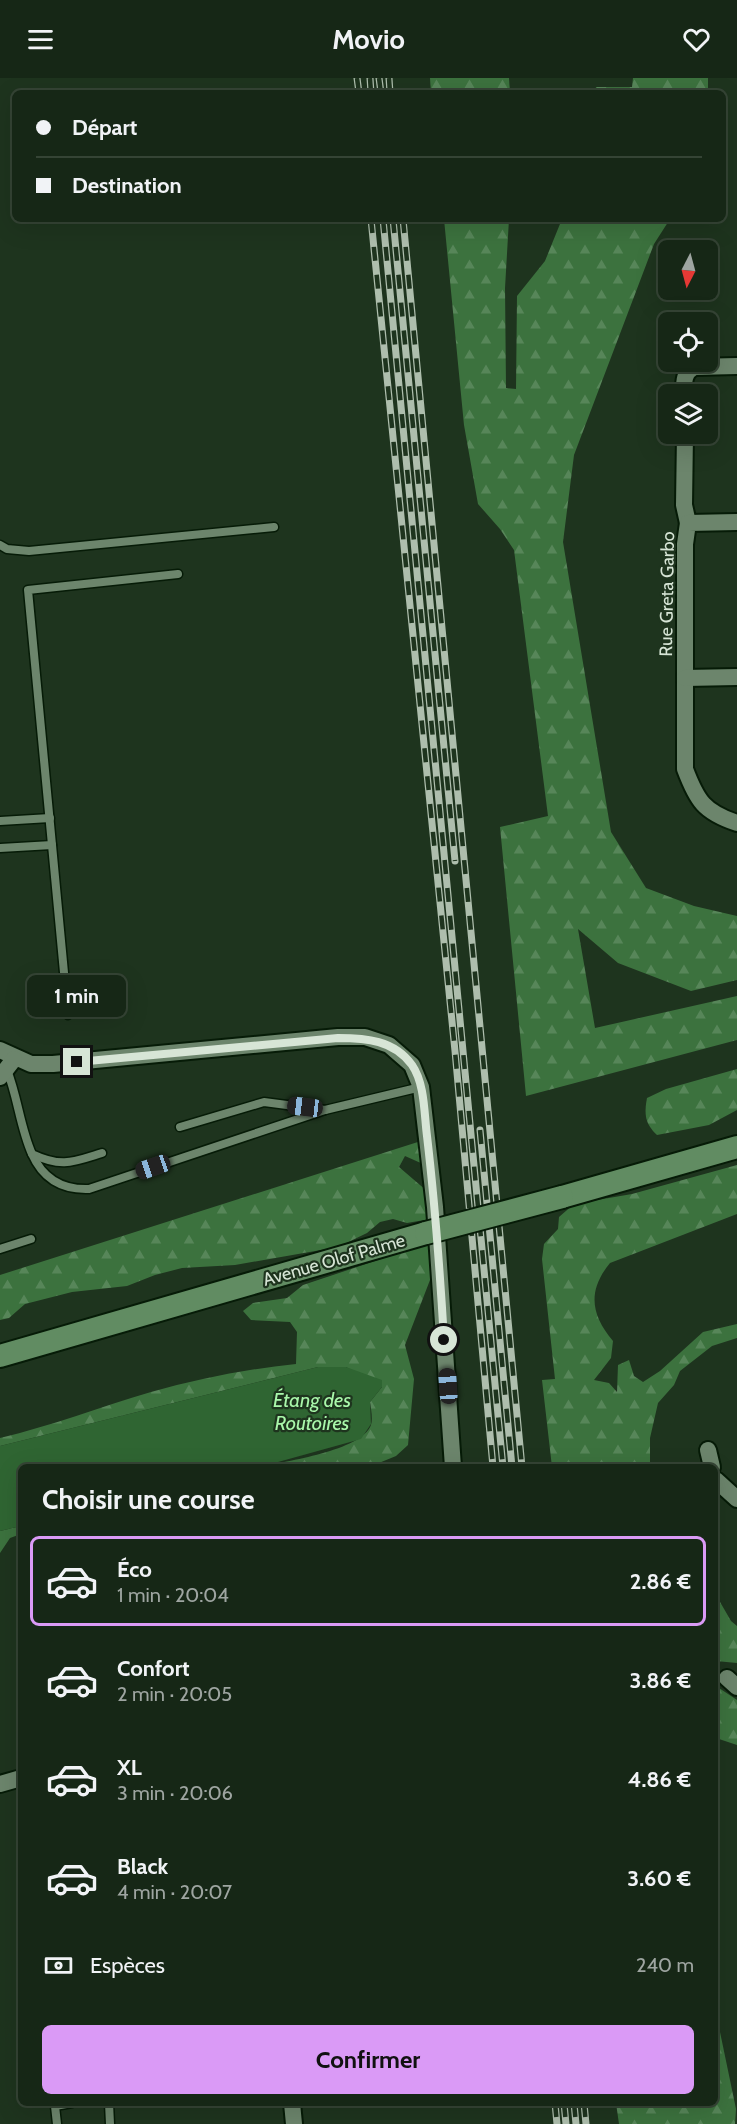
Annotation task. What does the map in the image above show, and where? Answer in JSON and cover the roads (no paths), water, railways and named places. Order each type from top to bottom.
[{"type":"main road","name":"Avenue Olof Palme","points":[[0,1356],[426,1233],[737,1147]]},
{"type":"street","points":[[685,384],[685,377],[694,367],[737,366]]},
{"type":"street","points":[[685,444],[684,505],[688,523]]},
{"type":"street","name":"Rue Greta Garbo","points":[[737,522],[688,523],[685,544],[685,769],[695,797],[715,816],[737,823]]},
{"type":"street","name":"Rue Greta Garbo","points":[[685,678],[737,678]]},
{"type":"street","points":[[5,1064],[53,1064],[338,1038],[365,1038],[389,1045],[411,1065],[421,1087],[435,1207],[453,1464]]},
{"type":"street","points":[[708,1450],[711,1464]]},
{"type":"street","points":[[718,1482],[737,1499]]},
{"type":"street","points":[[0,1784],[18,1779]]},
{"type":"street","points":[[292,2106],[294,2124]]},
{"type":"lane","points":[[0,545],[7,549],[29,551],[274,527]]},
{"type":"lane","points":[[68,1014],[28,590],[178,574]]},
{"type":"lane","points":[[0,821],[50,818]]},
{"type":"lane","points":[[0,848],[52,845]]},
{"type":"lane","points":[[5,1064],[16,1093],[23,1134],[39,1170],[61,1186],[74,1190],[89,1189],[325,1110],[421,1087]]},
{"type":"lane","points":[[180,1127],[264,1102],[325,1110]]},
{"type":"lane","points":[[32,1154],[55,1163],[67,1164],[102,1153]]},
{"type":"lane","points":[[0,1250],[31,1239]]},
{"type":"lane","points":[[55,2106],[57,2124]]},
{"type":"lane","points":[[109,2106],[110,2124]]},
{"type":"water","name":"Étang des Routoires","points":[[318,1367],[346,1367],[382,1380],[382,1387],[370,1402],[371,1424],[361,1439],[271,1464],[18,1464],[18,1527],[0,1531],[0,1446]]},
{"type":"railway","points":[[357,78],[359,90]]},
{"type":"railway","points":[[370,78],[371,90]]},
{"type":"railway","points":[[379,78],[381,90]]},
{"type":"railway","points":[[389,78],[390,90]]},
{"type":"railway","points":[[371,222],[455,1051],[493,1464]]},
{"type":"railway","points":[[383,222],[503,1464]]},
{"type":"railway","points":[[393,222],[455,861]]},
{"type":"railway","points":[[403,222],[522,1464]]},
{"type":"railway","points":[[480,1130],[512,1464]]},
{"type":"railway","points":[[555,2106],[557,2124]]},
{"type":"railway","points":[[564,2106],[566,2124]]},
{"type":"railway","points":[[574,2106],[576,2124]]},
{"type":"railway","points":[[584,2106],[586,2124]]}]
